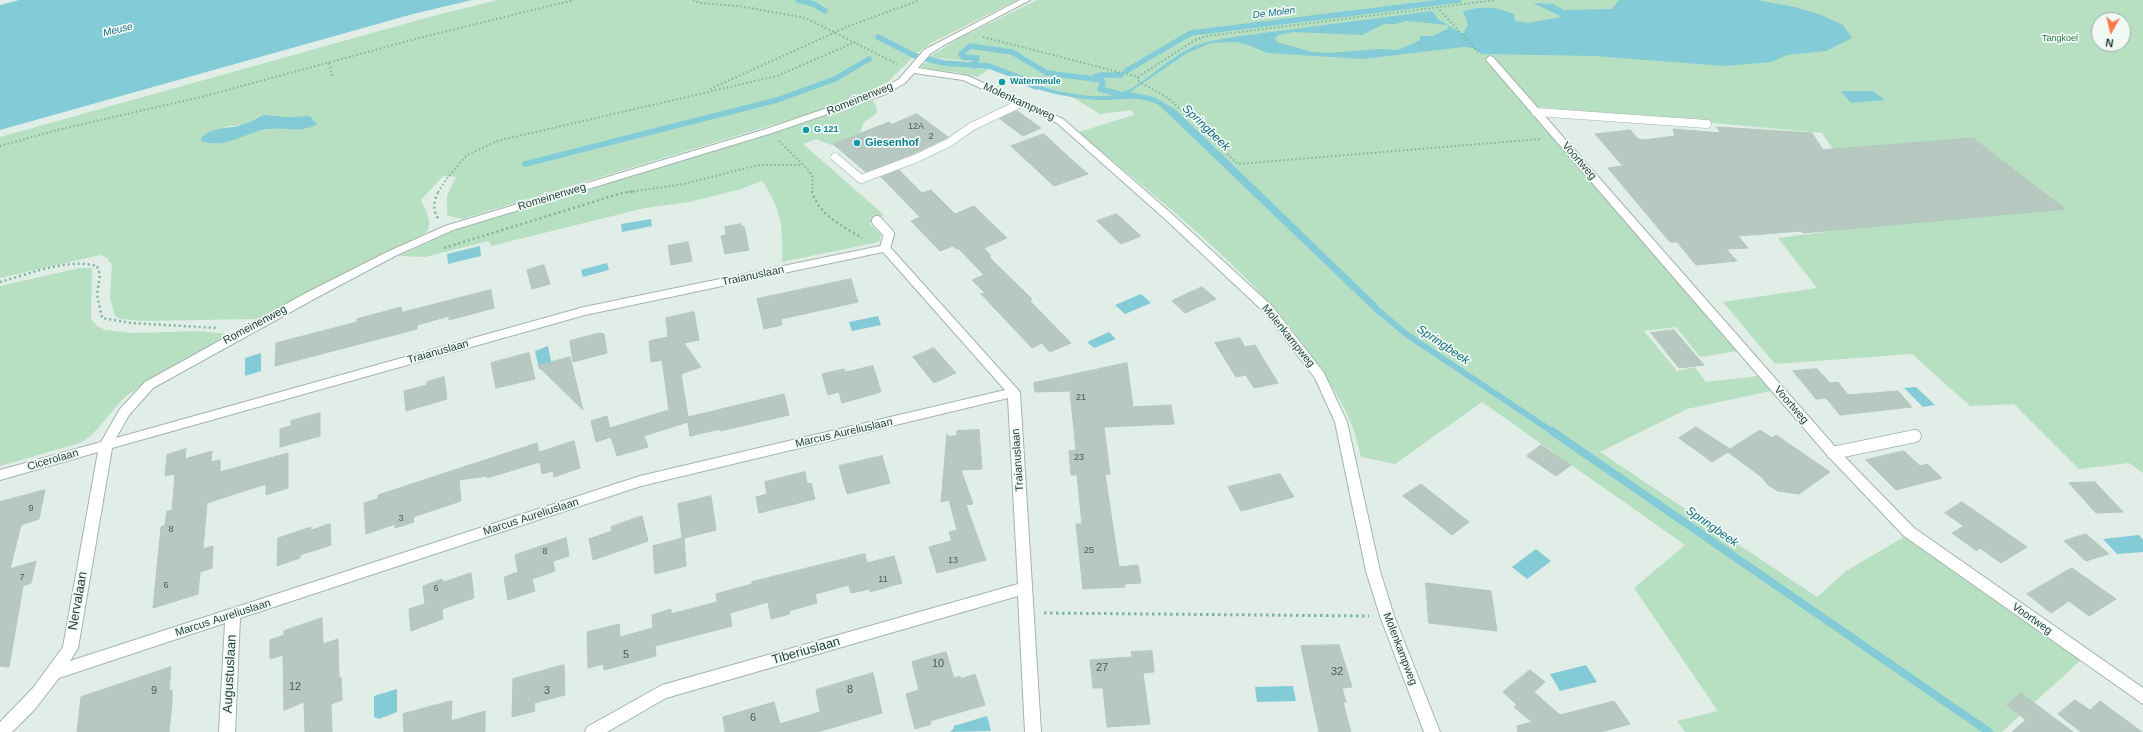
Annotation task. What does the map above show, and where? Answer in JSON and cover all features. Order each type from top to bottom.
[{"type":"street","name":"Romeinenweg","points":[[106,445],[124,412],[149,385],[235,336],[391,254],[449,228],[769,131],[883,92],[902,81],[927,52],[962,32],[1026,0]]},
{"type":"street","name":"Voortweg","points":[[1490,59],[1833,453],[1909,532],[2143,697]]},
{"type":"street","name":"Molenkampweg","points":[[914,66],[965,78],[1060,121],[1169,217],[1268,309],[1320,376],[1341,422],[1372,571],[1387,616],[1432,732]]},
{"type":"street","points":[[885,248],[1014,392]]},
{"type":"street","name":"Traianuslaan","points":[[106,445],[584,311],[885,248]]},
{"type":"street","name":"Traianuslaan","points":[[1014,392],[1028,613],[1033,732]]},
{"type":"street","name":"Marcus Aureliuslaan","points":[[57,672],[640,481],[1014,392]]},
{"type":"street","name":"Cicerolaan","points":[[0,475],[106,445]]},
{"type":"street","name":"Nervalaan","points":[[0,732],[23,713],[57,672],[70,648],[106,445]]},
{"type":"street","name":"Tiberiuslaan","points":[[593,732],[662,692],[1026,588]]},
{"type":"street","name":"Augustuslaan","points":[[227,732],[233,615]]},
{"type":"lane","points":[[835,157],[860,179],[918,158],[950,142],[971,127],[1021,103]]},
{"type":"lane","points":[[1536,112],[1707,124]]},
{"type":"lane","points":[[877,221],[889,234],[885,248]]},
{"type":"lane","points":[[1833,453],[1915,436]]},
{"type":"path","points":[[0,146],[57,130],[205,96],[419,38],[574,0]]},
{"type":"path","points":[[693,0],[700,3],[739,6],[806,18],[899,66],[914,66]]},
{"type":"path","points":[[706,91],[834,32],[920,0]]},
{"type":"path","points":[[962,32],[1138,77],[1195,40],[1207,36],[1496,0]]},
{"type":"path","points":[[1437,7],[1475,51]]},
{"type":"path","points":[[449,228],[435,214],[435,196],[448,177],[467,155],[497,141],[706,91],[777,76],[855,42]]},
{"type":"path","points":[[329,63],[334,78]]},
{"type":"path","points":[[1138,77],[1138,81],[1146,84],[1168,98],[1238,164],[1559,138]]},
{"type":"path","points":[[769,131],[809,171],[813,178],[810,187],[812,193],[825,214],[862,238],[885,248]]},
{"type":"path","points":[[437,250],[528,224],[622,193],[684,184],[758,165],[802,165]]},
{"type":"path","points":[[0,282],[69,265],[91,263],[97,266],[100,275],[98,294],[102,318],[118,322],[145,325],[194,325],[223,329],[235,336]]},
{"type":"path","points":[[1028,613],[1387,616]]},
{"type":"green space","points":[[498,0],[1017,0],[931,43],[916,54],[889,81],[864,95],[835,106],[462,219],[447,215],[447,196],[456,177],[443,176],[421,200],[429,220],[429,228],[427,232],[268,316],[255,319],[142,321],[121,319],[115,316],[110,298],[112,265],[107,258],[100,255],[0,278],[0,137],[440,14]],"holes":[[[265,115],[286,117],[296,116],[308,129],[271,129],[260,131],[222,127],[245,125],[258,116]]]},
{"type":"green space","name":"Tangkoel","points":[[1037,0],[2143,0],[2143,473],[2129,463],[2079,469],[2014,404],[1970,406],[1912,354],[1775,364],[1723,302],[1817,288],[1778,238],[1892,223],[2062,208],[1976,140],[1835,152],[1822,133],[1538,107],[1501,65],[1492,65],[1738,351],[1700,357],[1676,327],[1644,331],[1677,371],[1695,367],[1706,382],[1758,376],[1771,391],[1687,409],[1600,452],[1817,597],[1846,571],[1904,537],[2081,660],[2002,732],[1685,732],[1677,721],[1718,711],[1634,588],[1685,545],[1482,402],[1395,464],[1361,457],[1359,446],[1345,409],[1335,391],[1304,345],[1276,311],[1246,278],[1181,218],[1079,132],[1134,115],[1132,110],[1100,114],[1064,92],[1031,83],[991,64],[929,57],[960,38]],"holes":[[[1163,108],[1176,111],[1377,304],[1385,316],[1380,317]]]},
{"type":"green space","points":[[929,62],[991,68],[977,77],[955,72],[927,69],[919,65]]},
{"type":"green space","points":[[873,100],[877,109],[876,114],[864,122],[860,133],[831,145],[816,139],[803,144],[884,215],[869,223],[881,235],[879,242],[782,262],[782,239],[778,211],[769,192],[761,181],[741,189],[689,202],[645,208],[491,246],[489,241],[425,257],[399,256],[456,230],[489,218],[777,132]]},
{"type":"green space","points":[[79,268],[92,268],[91,319],[97,326],[105,330],[131,333],[201,331],[225,334],[226,339],[166,371],[132,392],[118,404],[94,432],[80,443],[0,466],[0,286]]},
{"type":"water","name":"Meuse","points":[[19,0],[472,0],[413,14],[0,130],[0,5]]},
{"type":"water","points":[[1619,0],[1756,0],[1795,7],[1821,15],[1843,25],[1852,38],[1826,51],[1787,55],[1772,62],[1724,66],[1595,56],[1482,54],[1473,48],[1464,47],[1363,59],[1267,53],[1249,45],[1236,42],[1211,43],[1187,53],[1130,92],[1154,97],[1176,110],[1377,304],[1385,316],[1380,317],[1159,105],[1135,99],[1096,100],[1078,98],[1026,86],[1031,83],[1088,96],[1122,93],[1129,90],[1188,49],[1207,42],[1233,37],[1432,11],[1439,20],[1463,34],[1468,25],[1463,11],[1477,8],[1501,9],[1514,14],[1515,21],[1528,23],[1562,17],[1533,3],[1553,4],[1564,10],[1612,9]],"holes":[[[1406,21],[1447,25],[1449,28],[1433,36],[1420,36],[1420,40],[1398,50],[1379,49],[1330,53],[1312,52],[1277,42],[1275,38],[1279,35],[1293,32],[1362,35],[1384,24],[1396,24]]]},
{"type":"water","points":[[1841,91],[1873,91],[1885,100],[1851,103]]},
{"type":"water","points":[[265,115],[286,117],[310,116],[317,124],[312,127],[301,129],[262,130],[221,143],[201,141],[202,137],[207,133],[218,129],[239,126]]},
{"type":"water","points":[[651,219],[652,226],[622,232],[621,224]]},
{"type":"water","points":[[480,246],[481,256],[448,264],[447,254]]},
{"type":"water","points":[[607,263],[609,270],[583,277],[581,270]]},
{"type":"water","points":[[1141,294],[1151,303],[1125,314],[1115,305]]},
{"type":"water","points":[[878,316],[881,325],[852,331],[849,322]]},
{"type":"water","points":[[1109,332],[1116,339],[1094,348],[1087,342]]},
{"type":"water","points":[[548,346],[552,366],[539,369],[535,351]]},
{"type":"water","points":[[261,353],[261,371],[245,376],[245,358]]},
{"type":"water","points":[[1916,387],[1935,405],[1923,407],[1904,388]]},
{"type":"water","points":[[2139,535],[2143,540],[2143,552],[2117,554],[2103,539]]},
{"type":"water","points":[[1536,549],[1551,561],[1527,579],[1512,567]]},
{"type":"water","points":[[1586,665],[1597,682],[1560,691],[1550,674]]},
{"type":"water","points":[[1293,686],[1296,701],[1257,702],[1255,687]]},
{"type":"water","points":[[397,689],[397,712],[379,719],[374,717],[374,696]]},
{"type":"water","points":[[987,716],[991,731],[950,732],[954,726]]},
{"type":"building","points":[[1017,111],[1041,128],[1023,136],[1000,119]]},
{"type":"building","name":"Giesenhof","points":[[917,114],[948,137],[915,153],[866,172],[833,144],[889,122],[892,124]]},
{"type":"building","points":[[1717,127],[1812,133],[1823,150],[1973,138],[2065,209],[1803,233],[1801,231],[1738,236],[1748,248],[1726,249],[1737,261],[1696,265],[1677,242],[1670,242],[1608,168],[1623,166],[1595,134],[1630,130],[1638,139],[1644,140],[1675,136],[1673,129],[1720,133]]},
{"type":"building","points":[[1044,134],[1088,174],[1054,186],[1011,146]]},
{"type":"building","points":[[899,170],[922,193],[931,190],[955,214],[974,206],[1007,238],[984,248],[991,256],[989,257],[1032,299],[1030,301],[1071,343],[1050,352],[1042,343],[1032,348],[981,294],[985,293],[972,280],[984,275],[958,248],[956,249],[953,246],[940,251],[911,221],[920,217],[881,177]]},
{"type":"building","points":[[1117,214],[1141,236],[1121,244],[1097,221]]},
{"type":"building","points":[[741,224],[742,227],[744,226],[749,250],[725,254],[721,236],[726,235],[725,227]]},
{"type":"building","points":[[688,242],[692,261],[671,265],[668,246]]},
{"type":"building","points":[[544,265],[550,284],[532,289],[527,270]]},
{"type":"building","points":[[851,279],[858,302],[781,319],[782,325],[764,329],[757,299]]},
{"type":"building","points":[[1202,287],[1216,299],[1185,313],[1172,301]]},
{"type":"building","points":[[491,290],[494,308],[449,320],[449,316],[417,325],[417,329],[275,366],[276,343],[357,322],[357,319],[401,307],[402,312]]},
{"type":"building","points":[[694,312],[699,340],[684,343],[701,367],[681,374],[688,417],[784,394],[789,415],[720,431],[720,429],[690,436],[688,422],[644,436],[648,447],[617,456],[611,437],[596,442],[591,421],[607,416],[610,428],[669,410],[662,360],[651,362],[649,341],[668,337],[666,318]]},
{"type":"building","points":[[1674,330],[1704,365],[1679,368],[1651,333]]},
{"type":"building","points":[[600,333],[604,334],[607,353],[573,362],[570,341]]},
{"type":"building","points":[[1240,338],[1245,347],[1255,345],[1278,383],[1254,388],[1246,375],[1236,377],[1215,343]]},
{"type":"building","points":[[934,348],[956,373],[934,383],[913,357]]},
{"type":"building","points":[[529,353],[535,379],[496,388],[491,363]]},
{"type":"building","points":[[570,357],[583,410],[538,366]]},
{"type":"building","points":[[1127,363],[1133,407],[1171,405],[1174,424],[1104,427],[1110,474],[1105,474],[1119,567],[1138,565],[1141,583],[1124,584],[1125,587],[1083,589],[1076,524],[1082,524],[1077,475],[1071,475],[1069,451],[1076,450],[1070,391],[1035,392],[1034,383]]},
{"type":"building","points":[[873,366],[881,392],[842,403],[839,392],[828,395],[822,374],[844,369],[845,372]]},
{"type":"building","points":[[1817,369],[1830,383],[1838,382],[1848,395],[1898,391],[1912,407],[1840,415],[1826,398],[1816,399],[1793,371]]},
{"type":"building","points":[[444,377],[447,399],[406,411],[404,391],[427,385],[427,382]]},
{"type":"building","points":[[320,413],[320,436],[280,447],[280,429],[291,426],[291,421]]},
{"type":"building","points":[[1696,427],[1730,449],[1760,430],[1772,438],[1776,435],[1830,472],[1799,494],[1778,491],[1768,485],[1763,478],[1728,452],[1712,462],[1679,438]]},
{"type":"building","points":[[979,430],[982,469],[961,470],[973,504],[966,505],[986,560],[937,573],[929,547],[952,541],[949,532],[957,530],[949,500],[941,502],[947,434],[949,437],[957,435],[957,431]]},
{"type":"building","points":[[574,441],[580,468],[554,477],[553,471],[542,474],[540,462],[487,478],[487,476],[459,480],[461,501],[413,517],[414,522],[395,528],[395,524],[366,534],[364,503],[378,499],[378,495],[537,443],[539,452]]},
{"type":"building","points":[[1541,445],[1571,465],[1556,476],[1527,456]]},
{"type":"building","points":[[186,449],[185,459],[212,451],[211,462],[220,460],[220,472],[288,453],[288,488],[266,495],[266,484],[207,503],[203,549],[213,546],[212,568],[200,572],[198,594],[153,608],[161,527],[165,525],[167,511],[172,510],[175,474],[165,476],[167,455]]},
{"type":"building","points":[[1904,451],[1920,466],[1927,464],[1942,478],[1896,490],[1866,460]]},
{"type":"building","points":[[882,456],[890,483],[847,494],[839,466]]},
{"type":"building","points":[[805,472],[807,484],[811,483],[815,499],[759,513],[756,497],[767,494],[765,482]]},
{"type":"building","points":[[1280,474],[1294,497],[1241,511],[1228,487]]},
{"type":"building","points":[[2095,482],[2123,512],[2096,513],[2069,483]]},
{"type":"building","points":[[1421,484],[1469,522],[1452,535],[1403,496]]},
{"type":"building","points":[[45,490],[39,519],[21,525],[10,569],[36,561],[31,583],[23,586],[9,667],[0,666],[0,502]]},
{"type":"building","points":[[711,496],[716,530],[684,538],[686,566],[655,574],[653,546],[682,538],[678,504]]},
{"type":"building","points":[[1962,502],[2027,547],[2001,563],[1980,548],[1977,551],[1952,533],[1964,526],[1945,513]]},
{"type":"building","points":[[642,516],[648,541],[593,560],[589,539],[612,531],[611,527]]},
{"type":"building","points":[[330,524],[331,545],[300,555],[300,558],[277,566],[278,538],[311,527],[311,530]]},
{"type":"building","points":[[2086,534],[2109,554],[2086,561],[2064,541]]},
{"type":"building","points":[[566,538],[569,556],[553,561],[555,571],[532,579],[535,591],[508,600],[504,577],[518,572],[515,555]]},
{"type":"building","points":[[865,554],[867,563],[894,556],[902,583],[870,592],[870,589],[851,593],[849,585],[815,594],[817,603],[789,611],[790,614],[771,619],[768,602],[730,613],[732,626],[655,646],[656,656],[604,670],[603,664],[588,668],[587,632],[619,624],[620,637],[653,628],[652,615],[671,609],[671,614],[717,602],[716,594],[752,584],[752,582]]},
{"type":"building","points":[[2072,568],[2116,599],[2089,616],[2069,601],[2051,613],[2027,594]]},
{"type":"building","points":[[471,573],[474,598],[442,609],[443,619],[411,631],[409,609],[425,604],[423,586],[442,579],[443,582]]},
{"type":"building","points":[[1426,583],[1491,591],[1497,631],[1429,623]]},
{"type":"building","points":[[322,618],[323,644],[338,639],[339,678],[341,677],[342,700],[331,704],[332,732],[305,732],[304,702],[284,710],[283,655],[270,659],[270,640],[284,635],[284,631]]},
{"type":"building","points":[[1339,645],[1352,687],[1342,688],[1346,702],[1343,702],[1351,732],[1319,732],[1301,646]]},
{"type":"building","points":[[1152,651],[1154,672],[1143,673],[1150,724],[1107,727],[1103,688],[1093,688],[1090,660],[1132,657],[1131,652]]},
{"type":"building","points":[[946,652],[954,678],[960,676],[961,679],[975,674],[985,705],[930,721],[931,724],[915,729],[906,694],[919,690],[912,662]]},
{"type":"building","points":[[564,665],[565,695],[534,703],[535,711],[512,717],[513,679]]},
{"type":"building","points":[[171,667],[169,691],[172,690],[172,702],[169,732],[77,732],[81,697]]},
{"type":"building","points":[[1530,670],[1545,682],[1534,692],[1560,715],[1614,701],[1630,724],[1601,732],[1518,732],[1517,726],[1532,722],[1514,707],[1517,705],[1503,692]]},
{"type":"building","points":[[873,673],[882,713],[817,732],[725,732],[723,717],[774,702],[780,724],[820,712],[816,690]]},
{"type":"building","points":[[2021,693],[2073,732],[2012,732],[2026,720],[2007,705]]},
{"type":"building","points":[[2075,700],[2090,710],[2100,701],[2142,732],[2081,732],[2058,714]]},
{"type":"building","points":[[452,701],[451,721],[485,711],[485,732],[404,732],[403,714]]},
{"type":"waterway","name":"Springbeek","points":[[798,0],[814,4],[825,11]]},
{"type":"waterway","name":"De Molen","points":[[1126,71],[1191,33],[1459,0]]},
{"type":"waterway","name":"Springbeek","points":[[878,37],[915,56],[944,63],[974,65]]},
{"type":"waterway","points":[[974,65],[977,58],[963,57],[961,54],[970,46],[1012,52],[1047,73],[1102,80],[1103,83],[1100,89],[1123,95],[1127,93]]},
{"type":"waterway","points":[[525,164],[777,100],[835,79],[869,59]]},
{"type":"waterway","name":"Springbeek","points":[[974,65],[989,66],[1026,80],[1029,84],[1036,87]]},
{"type":"waterway","name":"De Molen","points":[[1094,77],[1100,75],[1121,75]]},
{"type":"waterway","name":"Springbeek","points":[[1379,311],[1406,334],[1553,432]]},
{"type":"waterway","name":"Springbeek","points":[[1552,431],[1989,732]]},
{"type":"place","name":"Watermeule","points":[[1002,82]]},
{"type":"place","name":"G 121","points":[[806,130]]},
{"type":"place","name":"Giesenhof","points":[[857,143]]}]
